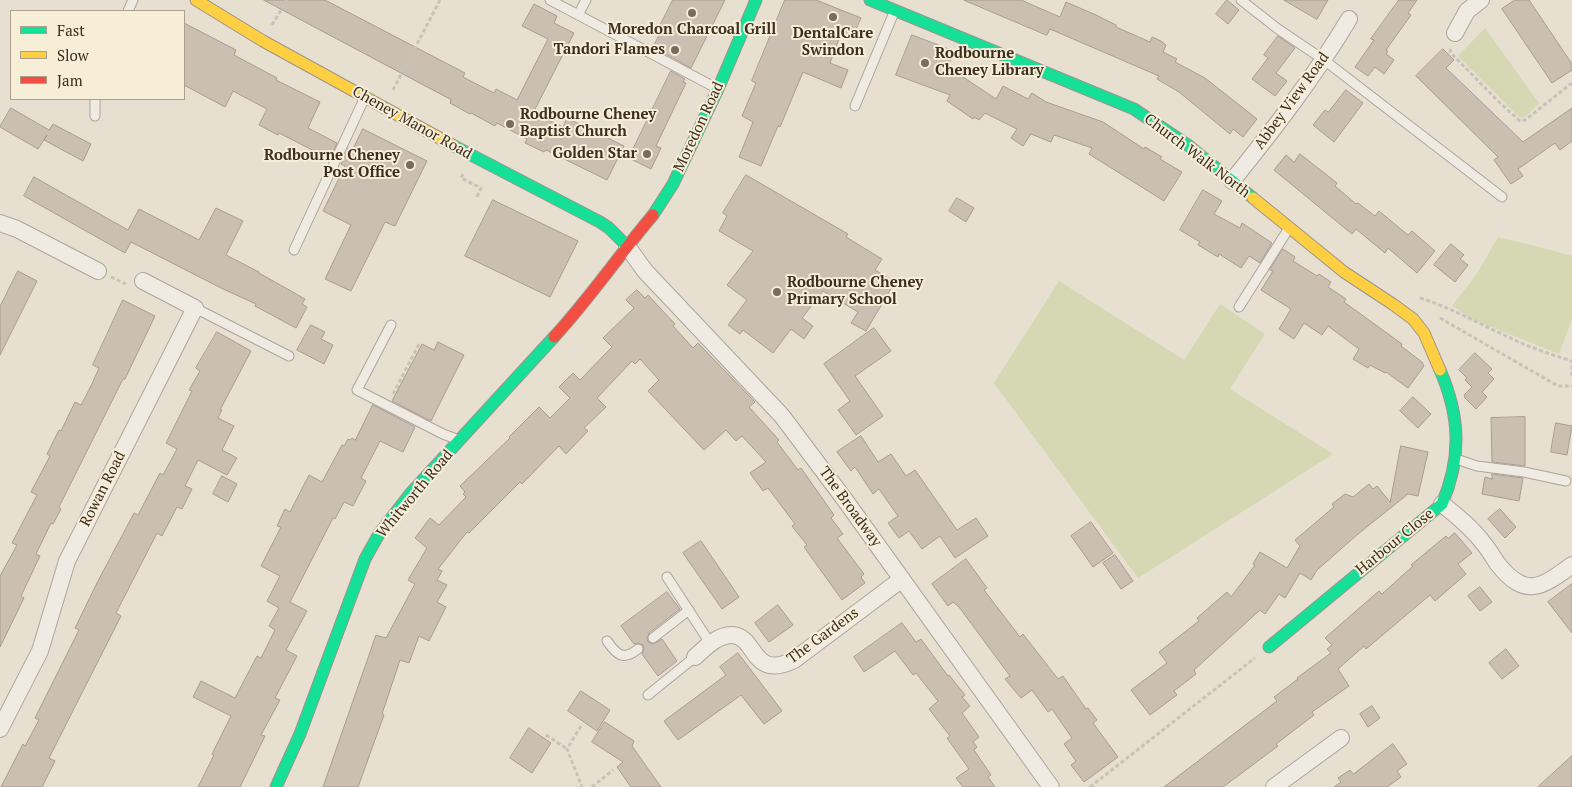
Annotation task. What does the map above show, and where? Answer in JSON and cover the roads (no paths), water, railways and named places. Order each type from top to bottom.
[{"type":"street","name":"Cheney Manor Road","points":[[196,0],[263,41],[448,143],[600,222],[627,246]]},
{"type":"street","name":"Moredon Road","points":[[627,246],[656,213],[666,196],[718,89],[756,0]]},
{"type":"street","name":"Church Walk North","points":[[870,0],[1134,109],[1166,130],[1232,181],[1345,273],[1400,309],[1416,322]]},
{"type":"street","points":[[1455,33],[1467,12],[1481,0]]},
{"type":"street","name":"Abbey View Road","points":[[1232,181],[1278,123],[1324,60],[1349,19]]},
{"type":"street","points":[[0,223],[17,228],[98,270]]},
{"type":"street","name":"Whitworth Road","points":[[276,787],[300,734],[340,621],[365,558],[379,534],[410,494],[563,327],[607,275],[627,246]]},
{"type":"street","name":"The Broadway","points":[[627,246],[645,271],[782,416],[845,500],[1051,787]]},
{"type":"street","points":[[143,281],[195,308]]},
{"type":"street","name":"Rowan Road","points":[[0,729],[40,651],[67,561],[195,308]]},
{"type":"street","name":"Harbour Close","points":[[1269,647],[1357,572],[1442,504],[1451,480],[1456,424],[1451,400],[1430,345],[1416,322]]},
{"type":"street","points":[[1442,504],[1474,532],[1508,576],[1516,582],[1526,586],[1538,586],[1553,579],[1572,565]]},
{"type":"street","name":"The Gardens","points":[[695,657],[710,644],[726,636],[737,636],[765,664],[772,667],[782,666],[794,660],[902,579]]},
{"type":"street","points":[[1274,787],[1341,738]]},
{"type":"lane","points":[[550,0],[718,89]]},
{"type":"lane","points":[[578,15],[586,0]]},
{"type":"lane","points":[[1241,0],[1278,29],[1324,60],[1502,196]]},
{"type":"lane","points":[[855,106],[895,10]]},
{"type":"lane","points":[[294,250],[365,97]]},
{"type":"lane","points":[[95,100],[95,116]]},
{"type":"lane","points":[[1239,307],[1289,228]]},
{"type":"lane","points":[[195,308],[289,356]]},
{"type":"lane","points":[[391,325],[357,390],[443,434],[460,440]]},
{"type":"lane","points":[[1454,458],[1477,466],[1524,472],[1566,481]]},
{"type":"lane","points":[[667,577],[710,644]]},
{"type":"lane","points":[[653,638],[689,610]]},
{"type":"lane","points":[[607,641],[614,652],[623,656],[628,656],[638,649]]},
{"type":"lane","points":[[648,695],[695,657]]},
{"type":"place","name":"Moredon Charcoal Grill","points":[[692,13]]},
{"type":"place","name":"DentalCare Swindon","points":[[833,17]]},
{"type":"place","name":"Tandori Flames","points":[[675,50]]},
{"type":"place","name":"Rodbourne Cheney Library","points":[[925,63]]},
{"type":"place","name":"Rodbourne Cheney Baptist Church","points":[[510,124]]},
{"type":"place","name":"Golden Star","points":[[647,154]]},
{"type":"place","name":"Rodbourne Cheney Post Office","points":[[410,165]]},
{"type":"place","name":"Rodbourne Cheney Primary School","points":[[777,292]]}]
